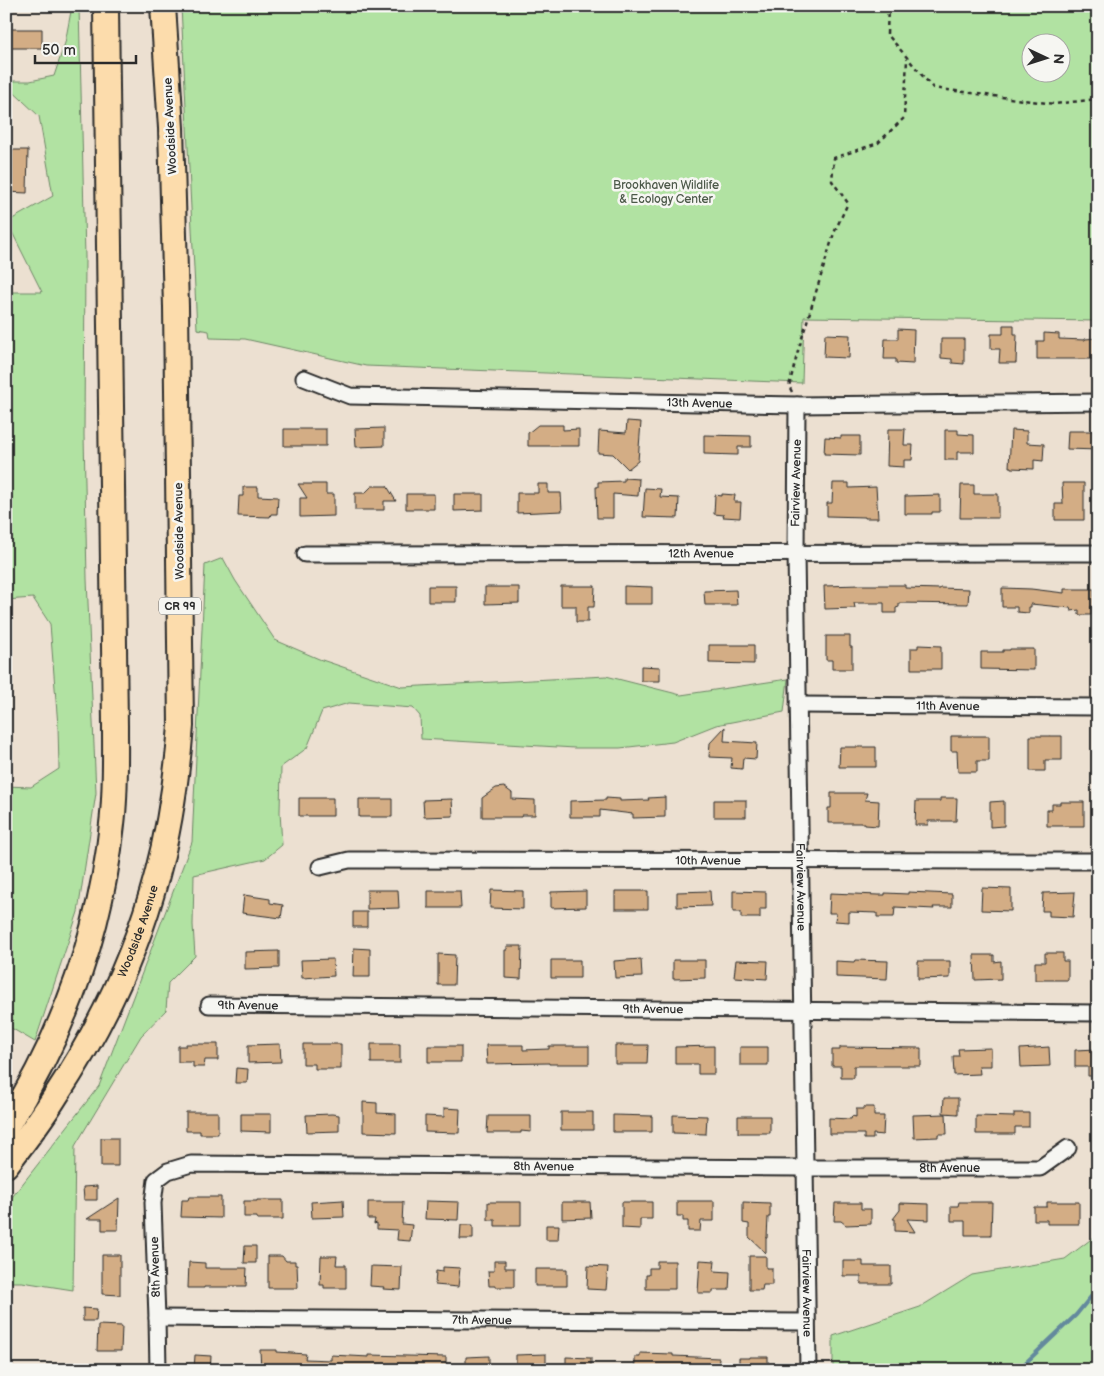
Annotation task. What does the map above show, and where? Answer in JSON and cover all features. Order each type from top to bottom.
[{"type":"main road","points":[[6,1127],[22,1102],[46,1056],[82,967],[95,921],[112,824],[115,775],[115,725],[106,6]]},
{"type":"main road","name":"Woodside Avenue","points":[[6,1165],[54,1099],[81,1057],[125,969],[158,875],[177,775],[181,726],[176,307],[171,128],[163,6]]},
{"type":"street","name":"13th Avenue","points":[[304,378],[350,396],[797,405],[1098,402]]},
{"type":"street","name":"Fairview Avenue","points":[[797,405],[796,553],[808,1370]]},
{"type":"street","name":"12th Avenue","points":[[305,554],[1098,552]]},
{"type":"street","name":"11th Avenue","points":[[798,705],[1098,707]]},
{"type":"street","name":"10th Avenue","points":[[320,868],[349,860],[801,859],[1098,861]]},
{"type":"street","name":"9th Avenue","points":[[209,1005],[1098,1013]]},
{"type":"street","name":"8th Avenue","points":[[157,1318],[153,1202],[156,1180],[168,1171],[191,1164],[1040,1168],[1068,1148]]},
{"type":"street","name":"7th Avenue","points":[[157,1318],[807,1322]]},
{"type":"street","points":[[157,1318],[158,1370]]},
{"type":"path","points":[[888,6],[887,34],[933,88],[1054,104],[1098,99]]},
{"type":"path","points":[[797,405],[789,386],[834,233],[848,203],[832,181],[834,158],[878,143],[904,118],[908,59]]},
{"type":"green space","points":[[72,6],[79,6],[85,257],[84,435],[87,579],[96,793],[78,912],[35,1042],[6,1025],[6,786],[31,787],[59,769],[58,726],[50,624],[33,598],[6,600],[6,292],[42,292],[7,222],[53,196],[39,116],[6,85],[6,81],[30,81],[54,76],[65,43]]},
{"type":"green space","name":"Brookhaven Wildlife & Ecology Center","points":[[181,6],[1098,6],[1098,321],[804,317],[802,383],[366,366],[245,339],[210,338],[209,331],[197,329]]},
{"type":"green space","points":[[223,558],[235,580],[275,640],[319,659],[402,687],[606,676],[681,695],[788,679],[784,712],[716,725],[673,742],[620,748],[575,748],[421,739],[420,716],[413,708],[349,703],[322,711],[307,748],[281,767],[280,812],[282,845],[265,859],[194,875],[193,925],[195,956],[168,983],[166,1010],[141,1036],[75,1146],[73,1290],[22,1282],[6,1282],[6,1205],[99,1086],[192,842],[205,565]]},
{"type":"green space","points":[[1098,1234],[1098,1370],[833,1370],[833,1336],[920,1307],[972,1275],[1065,1259]]},
{"type":"building","points":[[6,29],[42,29],[42,48],[6,48]]},
{"type":"building","points":[[9,150],[28,150],[27,193],[6,192],[6,165],[8,165]]},
{"type":"building","points":[[1003,325],[1014,325],[1014,334],[1017,334],[1016,363],[999,363],[1000,349],[991,349],[991,334],[1003,334]]},
{"type":"building","points":[[898,329],[914,330],[913,364],[896,363],[896,359],[884,359],[885,339],[898,339]]},
{"type":"building","points":[[1044,333],[1059,334],[1059,339],[1085,340],[1098,338],[1098,359],[1037,359],[1037,341],[1044,341]]},
{"type":"building","points":[[825,334],[850,335],[849,358],[824,357]]},
{"type":"building","points":[[941,339],[964,339],[964,364],[952,363],[952,359],[941,358]]},
{"type":"building","points":[[627,421],[641,422],[638,461],[628,469],[613,454],[598,453],[599,431],[626,433]]},
{"type":"building","points":[[538,425],[563,425],[563,430],[579,429],[579,446],[528,446],[528,433]]},
{"type":"building","points":[[384,428],[384,446],[356,447],[355,429]]},
{"type":"building","points":[[284,429],[326,429],[326,446],[284,446]]},
{"type":"building","points":[[888,429],[905,429],[904,445],[913,445],[912,460],[904,460],[904,467],[887,466]]},
{"type":"building","points":[[945,430],[958,430],[958,434],[974,435],[974,452],[957,452],[957,460],[945,460]]},
{"type":"building","points":[[1011,430],[1027,431],[1027,443],[1044,444],[1043,461],[1034,460],[1034,469],[1009,467]]},
{"type":"building","points":[[1068,431],[1098,431],[1098,450],[1067,449]]},
{"type":"building","points":[[704,435],[751,436],[751,447],[738,447],[738,455],[704,454]]},
{"type":"building","points":[[841,436],[860,436],[860,455],[824,454],[825,437],[841,438]]},
{"type":"building","points":[[624,478],[639,479],[638,496],[613,494],[613,518],[597,518],[596,487],[598,487],[598,482],[624,481]]},
{"type":"building","points":[[833,483],[849,483],[849,488],[876,487],[878,518],[827,516],[827,503],[832,503]]},
{"type":"building","points":[[1062,483],[1084,483],[1084,520],[1055,520],[1055,504],[1063,504]]},
{"type":"building","points":[[298,484],[326,484],[326,494],[334,494],[334,516],[300,517],[300,498],[307,498]]},
{"type":"building","points":[[538,484],[548,484],[548,493],[561,493],[562,511],[517,513],[517,493],[538,493]]},
{"type":"building","points":[[961,485],[974,485],[974,494],[998,494],[998,518],[960,518]]},
{"type":"building","points":[[372,486],[387,486],[396,501],[384,501],[384,510],[355,510],[355,493],[365,493]]},
{"type":"building","points":[[243,487],[258,487],[258,496],[278,497],[277,514],[271,514],[270,517],[238,516],[239,496],[243,496]]},
{"type":"building","points":[[645,488],[661,489],[660,497],[679,498],[678,518],[643,517]]},
{"type":"building","points":[[406,494],[434,494],[434,509],[406,509]]},
{"type":"building","points":[[454,494],[483,494],[483,510],[454,511]]},
{"type":"building","points":[[722,494],[735,495],[734,502],[741,502],[740,518],[723,517],[724,515],[714,514],[715,495],[722,496]]},
{"type":"building","points":[[940,495],[940,512],[932,512],[932,514],[905,514],[905,496]]},
{"type":"building","points":[[905,585],[905,588],[969,589],[968,604],[899,603],[896,613],[884,613],[884,603],[854,603],[855,608],[825,609],[824,586]]},
{"type":"building","points":[[428,586],[456,586],[456,602],[428,602]]},
{"type":"building","points":[[561,586],[595,586],[594,607],[588,607],[588,622],[576,622],[576,606],[561,606]]},
{"type":"building","points":[[624,586],[652,587],[652,604],[624,604]]},
{"type":"building","points":[[485,587],[519,587],[519,603],[485,604]]},
{"type":"building","points":[[1002,588],[1064,593],[1064,589],[1094,589],[1094,606],[1091,606],[1091,615],[1079,615],[1079,610],[1071,611],[1070,608],[1031,604],[1029,613],[1017,612],[1017,607],[1002,607]]},
{"type":"building","points":[[736,590],[737,605],[705,605],[704,591]]},
{"type":"building","points":[[826,636],[850,636],[852,669],[832,669],[832,660],[826,660]]},
{"type":"building","points":[[709,645],[754,645],[754,664],[709,663]]},
{"type":"building","points":[[918,645],[941,646],[941,669],[911,669],[911,648],[918,648]]},
{"type":"building","points":[[1034,649],[1034,670],[981,669],[981,652],[1003,652],[1003,650]]},
{"type":"building","points":[[641,666],[660,667],[660,681],[641,681]]},
{"type":"building","points":[[725,727],[724,741],[757,743],[756,759],[743,758],[742,769],[731,768],[732,758],[709,757],[710,743]]},
{"type":"building","points":[[951,736],[989,736],[989,761],[977,761],[977,772],[958,772],[957,751],[951,751]]},
{"type":"building","points":[[1030,736],[1062,736],[1062,760],[1045,760],[1045,771],[1030,771]]},
{"type":"building","points":[[840,747],[876,747],[876,767],[839,767]]},
{"type":"building","points":[[504,787],[512,793],[512,799],[535,800],[535,815],[522,815],[522,817],[482,817],[482,798],[496,788]]},
{"type":"building","points":[[831,793],[867,793],[865,800],[879,801],[878,826],[865,825],[865,823],[828,823]]},
{"type":"building","points":[[665,797],[665,817],[633,818],[633,814],[600,810],[600,817],[570,817],[570,801],[606,800],[606,798],[620,799],[620,801],[649,800],[648,798]]},
{"type":"building","points":[[299,798],[333,798],[333,816],[299,816]]},
{"type":"building","points":[[940,798],[957,798],[956,821],[928,821],[928,825],[915,825],[916,801],[940,801]]},
{"type":"building","points":[[359,799],[392,799],[392,817],[359,817]]},
{"type":"building","points":[[452,799],[453,816],[424,817],[423,800]]},
{"type":"building","points":[[714,800],[746,800],[746,817],[714,817]]},
{"type":"building","points":[[1004,801],[1004,826],[990,827],[990,802]]},
{"type":"building","points":[[1060,802],[1084,802],[1084,826],[1047,826],[1047,810],[1052,810],[1052,804],[1060,804]]},
{"type":"building","points":[[982,888],[1011,889],[1011,911],[981,910]]},
{"type":"building","points":[[367,890],[398,890],[399,908],[367,909]]},
{"type":"building","points":[[491,890],[523,891],[523,909],[490,908]]},
{"type":"building","points":[[428,891],[460,891],[461,908],[428,908]]},
{"type":"building","points":[[586,891],[586,907],[551,908],[551,892]]},
{"type":"building","points":[[615,891],[648,891],[648,909],[615,909]]},
{"type":"building","points":[[710,891],[711,906],[677,907],[677,892]]},
{"type":"building","points":[[733,891],[766,892],[766,909],[760,909],[760,918],[741,918],[741,912],[733,912]]},
{"type":"building","points":[[908,892],[952,894],[952,907],[933,907],[934,909],[895,907],[894,917],[877,917],[877,913],[849,912],[849,922],[835,921],[836,913],[829,913],[830,893],[885,895],[885,893],[908,894]]},
{"type":"building","points":[[1075,892],[1073,917],[1049,916],[1049,911],[1042,911],[1043,893]]},
{"type":"building","points":[[244,895],[270,899],[270,903],[283,905],[281,918],[242,913]]},
{"type":"building","points":[[353,912],[367,912],[367,927],[353,927]]},
{"type":"building","points":[[507,946],[522,946],[521,979],[505,978],[505,950],[507,950]]},
{"type":"building","points":[[354,948],[370,949],[370,977],[353,977]]},
{"type":"building","points":[[279,951],[279,968],[245,969],[245,952]]},
{"type":"building","points":[[1045,953],[1063,953],[1063,961],[1068,961],[1068,980],[1035,980],[1035,962],[1045,962]]},
{"type":"building","points":[[438,954],[455,955],[454,985],[438,985]]},
{"type":"building","points":[[974,955],[994,955],[994,962],[1001,961],[1001,979],[975,980]]},
{"type":"building","points":[[333,959],[334,976],[302,978],[301,960]]},
{"type":"building","points":[[641,959],[642,977],[615,978],[614,961]]},
{"type":"building","points":[[551,960],[580,960],[580,978],[551,978]]},
{"type":"building","points":[[673,960],[705,960],[705,978],[673,979]]},
{"type":"building","points":[[736,960],[768,961],[767,979],[734,977]]},
{"type":"building","points":[[855,960],[888,961],[887,979],[836,977],[836,961],[854,962]]},
{"type":"building","points":[[918,961],[950,961],[950,978],[918,979]]},
{"type":"building","points":[[186,1044],[218,1044],[218,1060],[205,1060],[204,1067],[193,1067],[193,1062],[178,1062],[178,1046],[186,1046]]},
{"type":"building","points":[[280,1044],[281,1062],[248,1063],[248,1045]]},
{"type":"building","points":[[303,1044],[341,1044],[341,1069],[315,1069],[315,1064],[303,1064]]},
{"type":"building","points":[[371,1044],[400,1044],[400,1063],[371,1063]]},
{"type":"building","points":[[486,1045],[523,1045],[523,1050],[549,1049],[549,1046],[589,1046],[589,1064],[487,1064]]},
{"type":"building","points":[[615,1045],[648,1045],[647,1064],[615,1064]]},
{"type":"building","points":[[428,1046],[461,1046],[461,1062],[428,1062]]},
{"type":"building","points":[[714,1046],[714,1074],[698,1074],[698,1064],[675,1064],[675,1047]]},
{"type":"building","points":[[740,1047],[768,1047],[768,1065],[740,1065]]},
{"type":"building","points":[[840,1047],[921,1048],[921,1066],[854,1066],[854,1078],[841,1078],[841,1066],[832,1066],[832,1050],[840,1050]]},
{"type":"building","points":[[1049,1047],[1050,1066],[1021,1067],[1020,1049]]},
{"type":"building","points":[[991,1048],[991,1066],[979,1066],[980,1074],[954,1075],[953,1056],[959,1056],[958,1049]]},
{"type":"building","points":[[1098,1049],[1098,1076],[1088,1076],[1088,1067],[1075,1067],[1075,1050]]},
{"type":"building","points":[[236,1068],[248,1069],[247,1083],[235,1083]]},
{"type":"building","points":[[944,1098],[958,1098],[958,1114],[943,1113]]},
{"type":"building","points":[[363,1102],[377,1103],[377,1113],[396,1114],[396,1133],[363,1132]]},
{"type":"building","points":[[864,1107],[874,1107],[874,1116],[884,1116],[883,1135],[873,1134],[873,1139],[864,1139],[864,1134],[829,1134],[829,1118],[851,1119],[852,1116],[856,1117],[856,1109],[864,1109]]},
{"type":"building","points":[[444,1108],[460,1109],[459,1133],[425,1132],[425,1116],[444,1117]]},
{"type":"building","points":[[186,1112],[218,1112],[218,1134],[200,1134],[200,1131],[186,1131]]},
{"type":"building","points":[[561,1112],[593,1112],[593,1130],[561,1130]]},
{"type":"building","points":[[1014,1113],[1029,1113],[1029,1127],[1015,1127],[1015,1134],[976,1134],[976,1116],[1014,1117]]},
{"type":"building","points":[[241,1114],[271,1114],[271,1132],[241,1131]]},
{"type":"building","points":[[946,1114],[947,1134],[938,1134],[938,1137],[914,1138],[913,1115]]},
{"type":"building","points":[[306,1115],[339,1115],[339,1131],[307,1132]]},
{"type":"building","points":[[613,1115],[652,1116],[652,1132],[613,1132]]},
{"type":"building","points":[[673,1115],[707,1116],[706,1134],[673,1133]]},
{"type":"building","points":[[488,1116],[531,1116],[531,1132],[487,1133]]},
{"type":"building","points":[[738,1116],[770,1116],[770,1133],[738,1133]]},
{"type":"building","points":[[101,1138],[118,1138],[118,1166],[101,1166]]},
{"type":"building","points":[[97,1186],[97,1200],[84,1200],[83,1187]]},
{"type":"building","points":[[189,1197],[221,1197],[221,1218],[181,1217],[182,1200],[188,1200]]},
{"type":"building","points":[[119,1198],[118,1230],[102,1230],[102,1219],[87,1219]]},
{"type":"building","points":[[283,1200],[283,1219],[244,1217],[244,1201]]},
{"type":"building","points":[[343,1200],[344,1217],[312,1218],[311,1202]]},
{"type":"building","points":[[426,1201],[459,1202],[458,1220],[425,1219]]},
{"type":"building","points":[[677,1201],[714,1201],[714,1221],[701,1221],[700,1231],[688,1231],[688,1221],[683,1221],[683,1216],[677,1216]]},
{"type":"building","points":[[368,1202],[403,1202],[402,1224],[412,1225],[410,1241],[397,1240],[398,1230],[377,1229],[377,1223],[374,1224],[375,1219],[368,1219]]},
{"type":"building","points":[[488,1202],[521,1202],[521,1226],[495,1226],[495,1220],[488,1220]]},
{"type":"building","points":[[562,1202],[590,1202],[591,1218],[562,1219]]},
{"type":"building","points":[[622,1202],[652,1202],[652,1219],[640,1219],[640,1229],[622,1228]]},
{"type":"building","points":[[743,1202],[770,1203],[766,1253],[749,1237],[749,1224],[743,1223]]},
{"type":"building","points":[[959,1202],[992,1202],[991,1235],[965,1235],[965,1221],[951,1221],[951,1206],[958,1206]]},
{"type":"building","points":[[1047,1202],[1079,1202],[1079,1224],[1047,1224],[1047,1220],[1034,1220],[1034,1207],[1047,1207]]},
{"type":"building","points":[[835,1203],[861,1203],[861,1209],[871,1209],[871,1224],[846,1225],[841,1221],[834,1221]]},
{"type":"building","points":[[900,1203],[929,1204],[929,1220],[907,1219],[915,1232],[895,1231],[895,1219],[893,1219],[900,1210]]},
{"type":"building","points":[[461,1225],[473,1225],[473,1239],[460,1239]]},
{"type":"building","points":[[546,1225],[559,1225],[558,1240],[546,1240]]},
{"type":"building","points":[[245,1246],[256,1246],[256,1263],[244,1263]]},
{"type":"building","points":[[102,1255],[120,1255],[120,1295],[102,1294]]},
{"type":"building","points":[[268,1256],[282,1256],[286,1261],[295,1261],[295,1265],[297,1265],[298,1288],[268,1288]]},
{"type":"building","points":[[321,1256],[337,1256],[336,1265],[346,1265],[346,1288],[324,1288],[324,1285],[320,1285]]},
{"type":"building","points":[[749,1256],[766,1256],[766,1268],[772,1268],[772,1285],[763,1285],[762,1290],[749,1290]]},
{"type":"building","points":[[700,1260],[715,1261],[714,1271],[730,1272],[729,1290],[713,1290],[713,1293],[698,1293]]},
{"type":"building","points":[[494,1261],[505,1261],[505,1268],[514,1268],[514,1287],[489,1286],[488,1271],[494,1271]]},
{"type":"building","points":[[657,1261],[675,1261],[675,1289],[646,1289],[646,1275],[649,1275],[649,1268],[657,1268]]},
{"type":"building","points":[[843,1261],[863,1261],[863,1266],[891,1266],[891,1284],[861,1284],[861,1276],[843,1276]]},
{"type":"building","points":[[189,1262],[205,1263],[205,1268],[247,1268],[246,1286],[188,1288]]},
{"type":"building","points":[[371,1266],[402,1267],[401,1290],[370,1286]]},
{"type":"building","points":[[588,1266],[608,1267],[606,1290],[587,1289]]},
{"type":"building","points":[[443,1267],[460,1268],[458,1287],[435,1285],[436,1271],[443,1272]]},
{"type":"building","points":[[535,1269],[567,1269],[567,1286],[535,1286]]},
{"type":"building","points":[[83,1308],[97,1309],[96,1321],[83,1321]]},
{"type":"building","points":[[98,1325],[122,1326],[121,1351],[97,1351]]},
{"type":"building","points":[[260,1350],[306,1354],[305,1359],[331,1360],[331,1355],[446,1357],[446,1370],[414,1370],[414,1368],[390,1367],[390,1370],[261,1370]]},
{"type":"building","points":[[640,1353],[719,1358],[718,1370],[635,1370],[635,1357],[640,1357]]},
{"type":"building","points":[[546,1354],[546,1370],[516,1370],[516,1355]]},
{"type":"building","points":[[195,1355],[211,1356],[210,1370],[194,1370]]},
{"type":"building","points":[[489,1356],[489,1370],[466,1370],[466,1357]]},
{"type":"building","points":[[566,1357],[591,1358],[591,1370],[566,1370]]},
{"type":"building","points":[[768,1357],[768,1370],[739,1370],[739,1358]]},
{"type":"waterway","points":[[1018,1370],[1076,1315],[1098,1288]]}]
